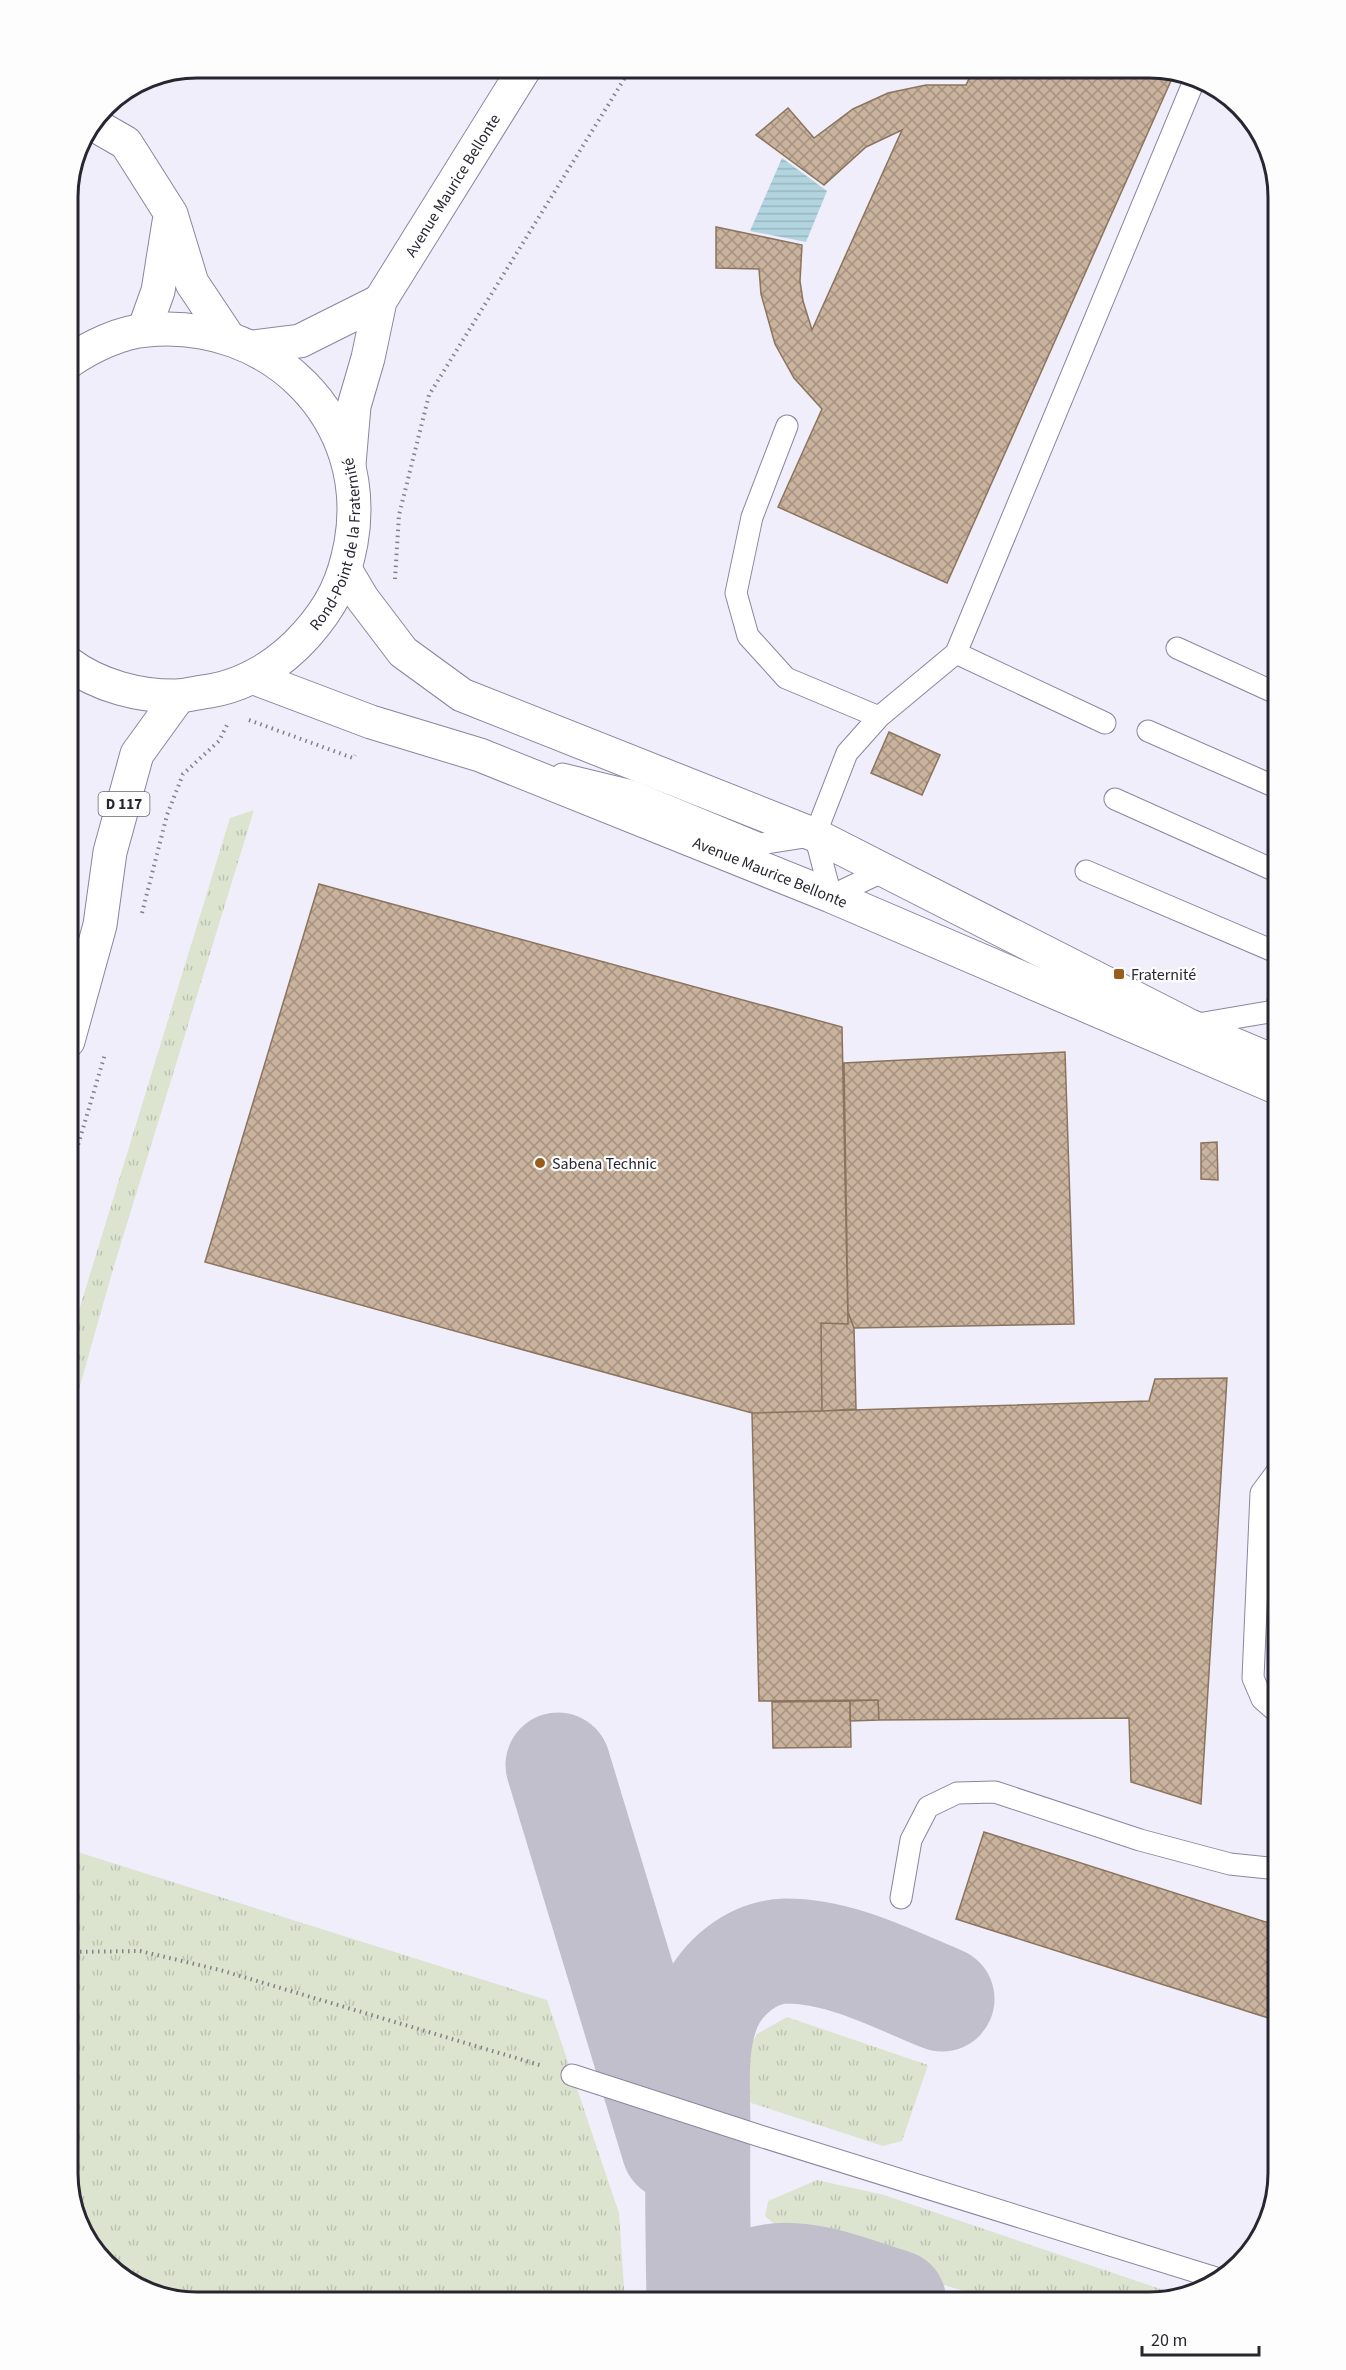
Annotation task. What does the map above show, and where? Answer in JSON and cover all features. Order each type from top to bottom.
[{"type":"street","name":"Avenue Maurice Bellonte","points":[[349,464],[354,406],[368,358],[380,302],[519,78]]},
{"type":"street","points":[[100,128],[126,142],[171,214],[192,283],[241,342],[300,341],[380,302]]},
{"type":"street","points":[[144,330],[158,291],[171,214]]},
{"type":"street","name":"Rond-Point de la Fraternité","points":[[78,349],[144,330],[186,328],[241,342],[296,376],[329,416],[349,464],[356,517],[346,571],[324,614],[292,650],[236,693],[179,696],[128,692],[78,671]]},
{"type":"street","name":"Avenue Maurice Bellonte","points":[[346,571],[362,598],[403,652],[462,695],[815,835],[886,870],[1268,1082]]},
{"type":"street","name":"Avenue Maurice Bellonte","points":[[236,693],[371,722],[480,754],[831,897],[1185,1036],[1268,1060]]},
{"type":"street","name":"D 117","points":[[78,1005],[100,925],[111,852],[137,754],[179,696]]},
{"type":"lane","points":[[886,870],[831,897],[815,835],[847,753],[879,717],[956,653],[1192,86]]},
{"type":"lane","points":[[787,426],[752,517],[736,593],[748,636],[786,678],[879,717]]},
{"type":"lane","points":[[1177,648],[1268,689]]},
{"type":"lane","points":[[956,653],[1105,723]]},
{"type":"lane","points":[[1148,731],[1268,784]]},
{"type":"lane","points":[[480,754],[632,791],[760,844],[815,835]]},
{"type":"lane","points":[[1115,800],[1268,868]]},
{"type":"lane","points":[[1086,871],[1268,950]]},
{"type":"lane","points":[[1185,1036],[1268,1013]]},
{"type":"lane","points":[[1268,1484],[1261,1493],[1253,1677],[1262,1699],[1268,1704]]},
{"type":"lane","points":[[1258,1582],[1268,1585]]},
{"type":"lane","points":[[902,1898],[911,1840],[928,1807],[957,1793],[995,1791],[1140,1840],[1230,1864],[1268,1868]]},
{"type":"lane","points":[[572,2075],[1209,2276]]},
{"type":"path","points":[[395,585],[399,515],[429,395],[625,78]]},
{"type":"path","points":[[140,919],[167,815],[183,774],[219,741],[236,693],[353,758],[371,722]]},
{"type":"path","points":[[78,1145],[107,1047]]},
{"type":"path","points":[[78,1952],[140,1951],[220,1970],[572,2075]]},
{"type":"green space","points":[[254,810],[114,1266],[78,1393],[78,1313],[230,818]]},
{"type":"green space","points":[[78,1852],[547,2000],[619,2213],[624,2292],[189,2292],[159,2286],[131,2272],[98,2239],[84,2211],[79,2189]]},
{"type":"green space","points":[[787,2017],[928,2065],[902,2141],[883,2146],[751,2103],[744,2087],[742,2061],[757,2034]]},
{"type":"green space","points":[[817,2180],[884,2195],[1166,2291],[967,2292],[790,2237],[765,2216],[768,2201]]},
{"type":"water","points":[[782,158],[827,191],[806,242],[750,231]]},
{"type":"building","points":[[969,78],[1171,80],[947,583],[778,507],[822,409],[794,378],[775,344],[761,294],[759,269],[716,268],[716,227],[802,245],[800,281],[803,301],[812,330],[902,130],[866,147],[824,185],[756,135],[788,108],[814,138],[853,109],[888,93],[926,85],[966,85]]},
{"type":"building","points":[[889,732],[940,755],[922,795],[871,773]]},
{"type":"building","name":"Sabena Technic","points":[[319,884],[842,1027],[848,1324],[821,1323],[822,1411],[752,1413],[205,1262]]},
{"type":"building","points":[[1065,1052],[1074,1324],[854,1328],[848,1312],[844,1063]]},
{"type":"building","points":[[1217,1142],[1218,1180],[1201,1179],[1201,1143]]},
{"type":"building","points":[[848,1312],[854,1328],[856,1409],[822,1411],[821,1323],[848,1324]]},
{"type":"building","points":[[1227,1378],[1201,1804],[1131,1782],[1129,1718],[879,1720],[878,1700],[759,1701],[752,1413],[1149,1401],[1155,1379]]},
{"type":"building","points":[[878,1700],[879,1720],[850,1721],[850,1701]]},
{"type":"building","points":[[850,1701],[851,1747],[773,1748],[772,1702]]},
{"type":"building","points":[[984,1832],[1268,1923],[1268,2018],[956,1919]]},
{"type":"taxiway","points":[[558,1765],[674,2148]]},
{"type":"taxiway","points":[[699,2292],[698,2052],[709,2007],[730,1976],[750,1961],[773,1952],[806,1952],[847,1961],[942,1999]]},
{"type":"taxiway","points":[[737,2292],[763,2278],[784,2275],[806,2277],[864,2292]]},
{"type":"place","name":"Fraternité","points":[[1119,974]]},
{"type":"place","name":"Sabena Technic","points":[[540,1163]]}]
